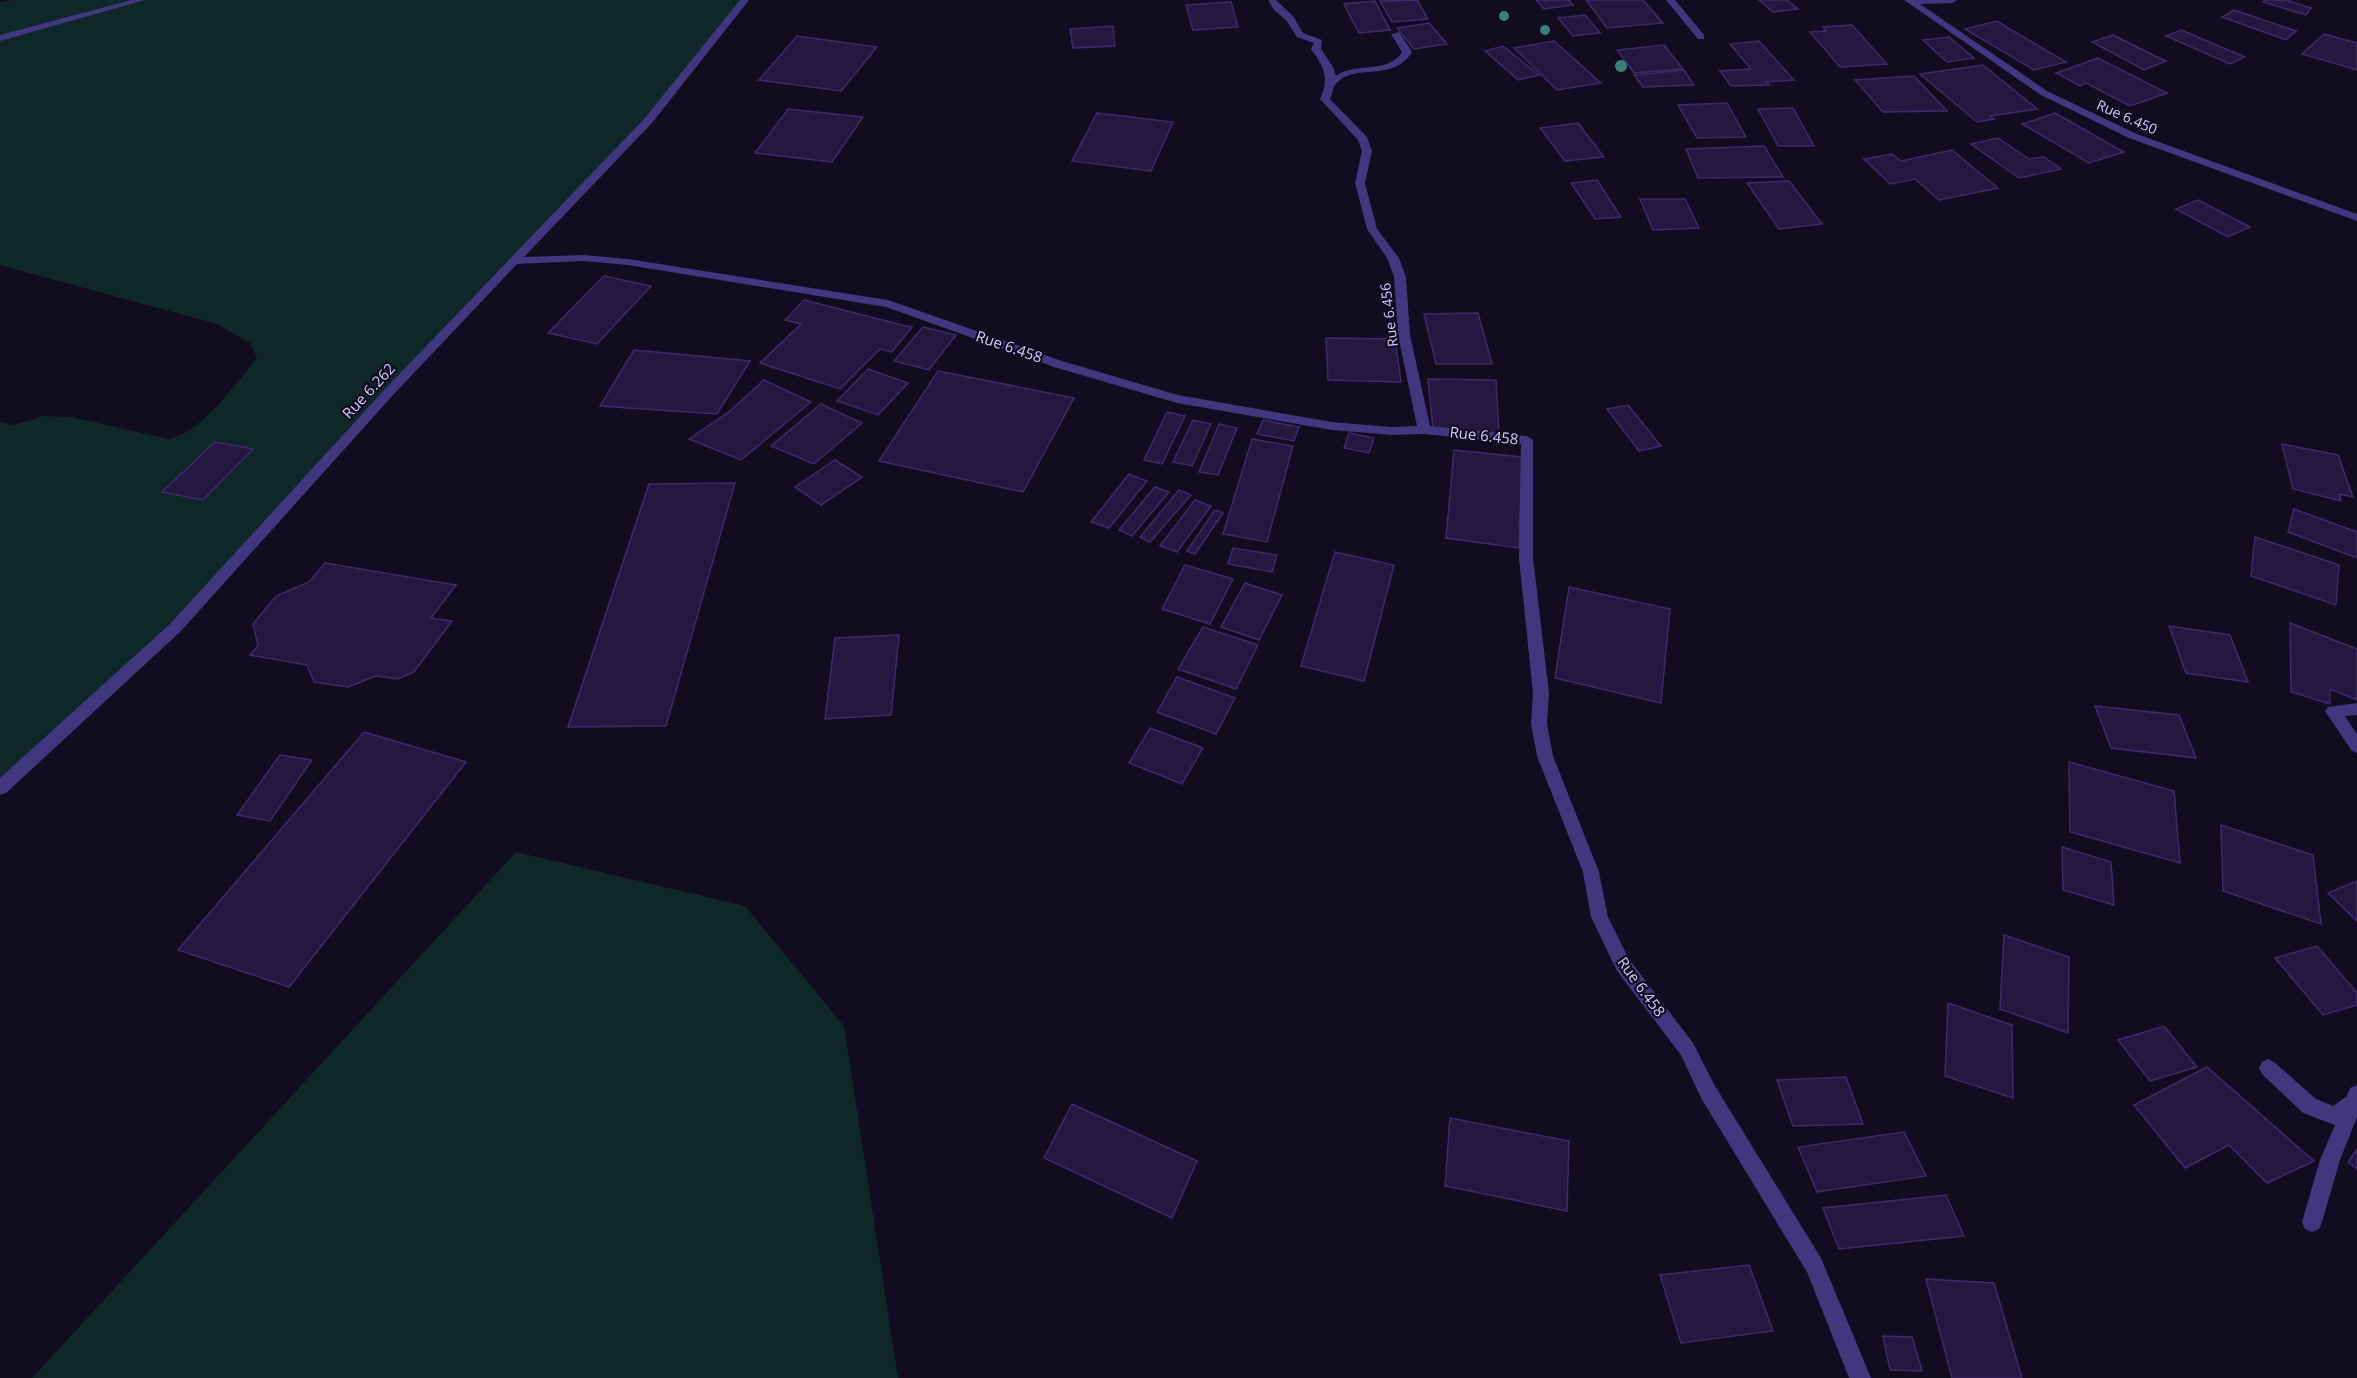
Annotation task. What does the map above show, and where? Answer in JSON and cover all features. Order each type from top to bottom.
[{"type":"street","points":[[0,38],[141,0]]},
{"type":"street","name":"Rue 6.262","points":[[0,788],[175,628],[390,391],[648,121],[745,0]]},
{"type":"street","name":"Rue 6.456","points":[[1272,0],[1276,8],[1290,18],[1300,35],[1318,42],[1316,49],[1330,66],[1333,83],[1325,99],[1363,140],[1367,151],[1360,183],[1372,229],[1393,258],[1400,277],[1404,335],[1424,430]]},
{"type":"street","points":[[1670,0],[1701,37]]},
{"type":"street","points":[[1909,1],[1953,0]]},
{"type":"street","name":"Rue 6.450","points":[[1909,1],[2043,93],[2133,136],[2357,218]]},
{"type":"street","points":[[1333,83],[1345,74],[1400,62],[1407,52],[1396,34]]},
{"type":"street","name":"Rue 6.458","points":[[516,261],[584,258],[628,262],[888,304],[1058,364],[1177,399],[1332,426],[1392,431],[1424,430],[1527,440],[1526,558],[1541,693],[1539,724],[1545,756],[1591,872],[1600,917],[1623,965],[1688,1049],[1708,1092],[1814,1265],[1860,1378]]},
{"type":"street","points":[[2357,709],[2333,711],[2357,747]]},
{"type":"street","points":[[2268,1068],[2310,1106],[2336,1116],[2355,1096]]},
{"type":"street","points":[[2312,1222],[2330,1160],[2355,1096]]},
{"type":"green space","points":[[11,0],[745,0],[648,121],[175,628],[0,788],[0,422],[14,425],[43,416],[71,417],[169,439],[181,435],[206,417],[257,358],[251,344],[217,324],[0,265],[0,2]]},
{"type":"green space","points":[[516,852],[745,906],[844,1026],[898,1378],[32,1378]]},
{"type":"building","points":[[1417,0],[1428,19],[1392,22],[1380,1]]},
{"type":"building","points":[[1536,0],[1569,0],[1573,5],[1544,9]]},
{"type":"building","points":[[1586,0],[1643,0],[1663,23],[1607,28]]},
{"type":"building","points":[[1759,0],[1787,0],[1798,9],[1773,12]]},
{"type":"building","points":[[2265,0],[2286,0],[2311,8],[2306,15],[2263,2]]},
{"type":"building","points":[[1375,1],[1390,30],[1359,33],[1344,4]]},
{"type":"building","points":[[1231,2],[1238,27],[1193,30],[1186,5]]},
{"type":"building","points":[[2234,10],[2296,31],[2286,40],[2222,17]]},
{"type":"building","points":[[1585,15],[1600,33],[1573,36],[1558,18]]},
{"type":"building","points":[[1997,21],[2066,62],[2034,70],[1965,29]]},
{"type":"building","points":[[1429,23],[1447,44],[1414,49],[1397,28]]},
{"type":"building","points":[[1852,25],[1887,64],[1840,67],[1810,32],[1826,31],[1823,27]]},
{"type":"building","points":[[1113,26],[1115,46],[1073,48],[1070,29]]},
{"type":"building","points":[[2181,30],[2245,57],[2230,64],[2166,36]]},
{"type":"building","points":[[2324,34],[2357,43],[2357,70],[2302,54]]},
{"type":"building","points":[[2113,35],[2166,61],[2144,70],[2092,42]]},
{"type":"building","points":[[797,36],[877,47],[841,91],[759,80]]},
{"type":"building","points":[[1949,37],[1974,58],[1947,62],[1923,40]]},
{"type":"building","points":[[1554,41],[1601,83],[1557,90],[1514,48]]},
{"type":"building","points":[[1759,41],[1794,80],[1766,82],[1769,85],[1731,86],[1720,71],[1751,69],[1730,44]]},
{"type":"building","points":[[1664,45],[1683,69],[1634,73],[1617,50]]},
{"type":"building","points":[[1503,46],[1539,75],[1518,80],[1485,51]]},
{"type":"building","points":[[2098,58],[2167,93],[2130,106],[2086,83],[2080,86],[2056,73]]},
{"type":"building","points":[[1983,65],[2037,109],[1990,116],[1994,119],[1977,122],[1920,74]]},
{"type":"building","points":[[1684,70],[1694,85],[1643,87],[1634,75]]},
{"type":"building","points":[[1914,76],[1947,111],[1883,112],[1855,80]]},
{"type":"building","points":[[1727,103],[1746,137],[1697,138],[1678,105]]},
{"type":"building","points":[[1793,108],[1814,146],[1778,146],[1758,109]]},
{"type":"building","points":[[788,109],[863,117],[832,162],[755,153]]},
{"type":"building","points":[[1097,113],[1173,122],[1151,171],[1072,161]]},
{"type":"building","points":[[2055,113],[2124,152],[2089,163],[2022,124]]},
{"type":"building","points":[[1578,123],[1604,157],[1565,161],[1540,128]]},
{"type":"building","points":[[1998,138],[2029,159],[2044,157],[2061,169],[2019,178],[1971,144]]},
{"type":"building","points":[[1764,146],[1783,177],[1698,178],[1686,149]]},
{"type":"building","points":[[1952,150],[1998,188],[1939,200],[1915,179],[1890,184],[1864,159],[1892,154],[1901,161]]},
{"type":"building","points":[[1597,180],[1621,217],[1595,219],[1571,183]]},
{"type":"building","points":[[1789,181],[1822,224],[1779,229],[1747,183]]},
{"type":"building","points":[[1640,199],[1685,199],[1699,228],[1653,230]]},
{"type":"building","points":[[2198,200],[2250,227],[2228,237],[2176,209]]},
{"type":"building","points":[[604,276],[651,286],[597,344],[548,333]]},
{"type":"building","points":[[804,300],[912,327],[892,352],[880,349],[840,389],[760,363],[801,324],[785,320]]},
{"type":"building","points":[[1478,313],[1492,364],[1436,364],[1424,314]]},
{"type":"building","points":[[923,327],[956,335],[929,370],[894,361]]},
{"type":"building","points":[[1326,338],[1395,339],[1401,382],[1328,380]]},
{"type":"building","points":[[634,350],[750,361],[717,414],[600,406]]},
{"type":"building","points":[[868,369],[908,383],[878,415],[837,401]]},
{"type":"building","points":[[938,371],[1074,398],[1023,492],[879,461]]},
{"type":"building","points":[[1428,379],[1496,380],[1499,433],[1433,428]]},
{"type":"building","points":[[764,380],[811,402],[741,460],[689,439],[730,411]]},
{"type":"building","points":[[821,404],[862,423],[814,464],[771,446]]},
{"type":"building","points":[[1628,405],[1661,446],[1639,451],[1607,409]]},
{"type":"building","points":[[1167,412],[1185,416],[1162,464],[1144,460]]},
{"type":"building","points":[[1193,420],[1211,424],[1192,466],[1173,462]]},
{"type":"building","points":[[1263,420],[1299,427],[1294,441],[1257,434]]},
{"type":"building","points":[[1219,424],[1237,428],[1218,475],[1199,472]]},
{"type":"building","points":[[1349,433],[1374,438],[1369,453],[1344,448]]},
{"type":"building","points":[[1252,439],[1293,446],[1267,542],[1223,534]]},
{"type":"building","points":[[215,442],[253,449],[203,500],[162,492]]},
{"type":"building","points":[[2282,444],[2338,455],[2353,497],[2339,494],[2341,501],[2293,489]]},
{"type":"building","points":[[1454,450],[1522,457],[1519,548],[1446,538]]},
{"type":"building","points":[[835,460],[862,477],[821,505],[795,487]]},
{"type":"building","points":[[1129,474],[1147,481],[1109,528],[1091,522]]},
{"type":"building","points":[[735,483],[666,726],[568,727],[649,484]]},
{"type":"building","points":[[1155,487],[1169,492],[1132,536],[1119,530]]},
{"type":"building","points":[[1179,490],[1191,495],[1150,542],[1140,537]]},
{"type":"building","points":[[1195,500],[1211,506],[1177,552],[1160,546]]},
{"type":"building","points":[[2294,509],[2357,532],[2357,558],[2288,532]]},
{"type":"building","points":[[1215,510],[1223,513],[1195,554],[1187,551]]},
{"type":"building","points":[[2255,537],[2339,565],[2336,605],[2251,576]]},
{"type":"building","points":[[1233,548],[1277,555],[1272,572],[1228,564]]},
{"type":"building","points":[[1335,552],[1394,565],[1364,681],[1301,666]]},
{"type":"building","points":[[325,563],[456,585],[431,618],[452,621],[414,672],[398,679],[376,676],[348,687],[314,682],[307,665],[250,655],[258,646],[253,624],[276,596],[309,582]]},
{"type":"building","points":[[1185,565],[1233,579],[1210,624],[1162,609]]},
{"type":"building","points":[[1245,583],[1282,595],[1259,640],[1221,627]]},
{"type":"building","points":[[1569,587],[1670,609],[1661,703],[1555,678]]},
{"type":"building","points":[[2290,623],[2357,649],[2357,700],[2330,689],[2330,704],[2291,692]]},
{"type":"building","points":[[2169,626],[2230,635],[2248,682],[2186,673]]},
{"type":"building","points":[[1203,627],[1258,645],[1236,689],[1178,669]]},
{"type":"building","points":[[899,635],[891,715],[825,719],[835,638]]},
{"type":"building","points":[[1177,677],[1235,698],[1216,734],[1157,712]]},
{"type":"building","points":[[2095,706],[2179,715],[2196,758],[2111,748]]},
{"type":"building","points":[[1150,728],[1203,748],[1182,784],[1129,763]]},
{"type":"building","points":[[364,732],[466,762],[289,987],[178,950]]},
{"type":"building","points":[[280,755],[312,760],[270,821],[237,815]]},
{"type":"building","points":[[2069,762],[2174,791],[2180,863],[2070,832]]},
{"type":"building","points":[[2221,825],[2313,855],[2321,924],[2223,891]]},
{"type":"building","points":[[2062,847],[2111,862],[2114,905],[2063,890]]},
{"type":"building","points":[[2357,881],[2357,921],[2328,893]]},
{"type":"building","points":[[2004,935],[2069,957],[2068,1033],[2000,1009]]},
{"type":"building","points":[[2317,946],[2357,993],[2357,1005],[2323,1015],[2275,958]]},
{"type":"building","points":[[1948,1003],[2012,1025],[2013,1098],[1945,1076]]},
{"type":"building","points":[[2164,1026],[2197,1067],[2150,1081],[2118,1040]]},
{"type":"building","points":[[2207,1067],[2314,1161],[2267,1183],[2229,1145],[2185,1168],[2134,1105]]},
{"type":"building","points":[[1846,1077],[1863,1124],[1793,1126],[1777,1080]]},
{"type":"building","points":[[1072,1104],[1197,1161],[1172,1218],[1044,1158]]},
{"type":"building","points":[[1450,1118],[1569,1141],[1567,1211],[1445,1186]]},
{"type":"building","points":[[1904,1132],[1926,1176],[1817,1192],[1798,1147]]},
{"type":"building","points":[[2357,1149],[2357,1169],[2348,1162]]},
{"type":"building","points":[[1946,1195],[1964,1236],[1839,1249],[1823,1208]]},
{"type":"building","points":[[1749,1265],[1773,1331],[1681,1343],[1660,1275]]},
{"type":"building","points":[[1926,1279],[1994,1283],[2022,1378],[1952,1378]]},
{"type":"building","points":[[1883,1336],[1912,1337],[1922,1371],[1890,1370]]}]
